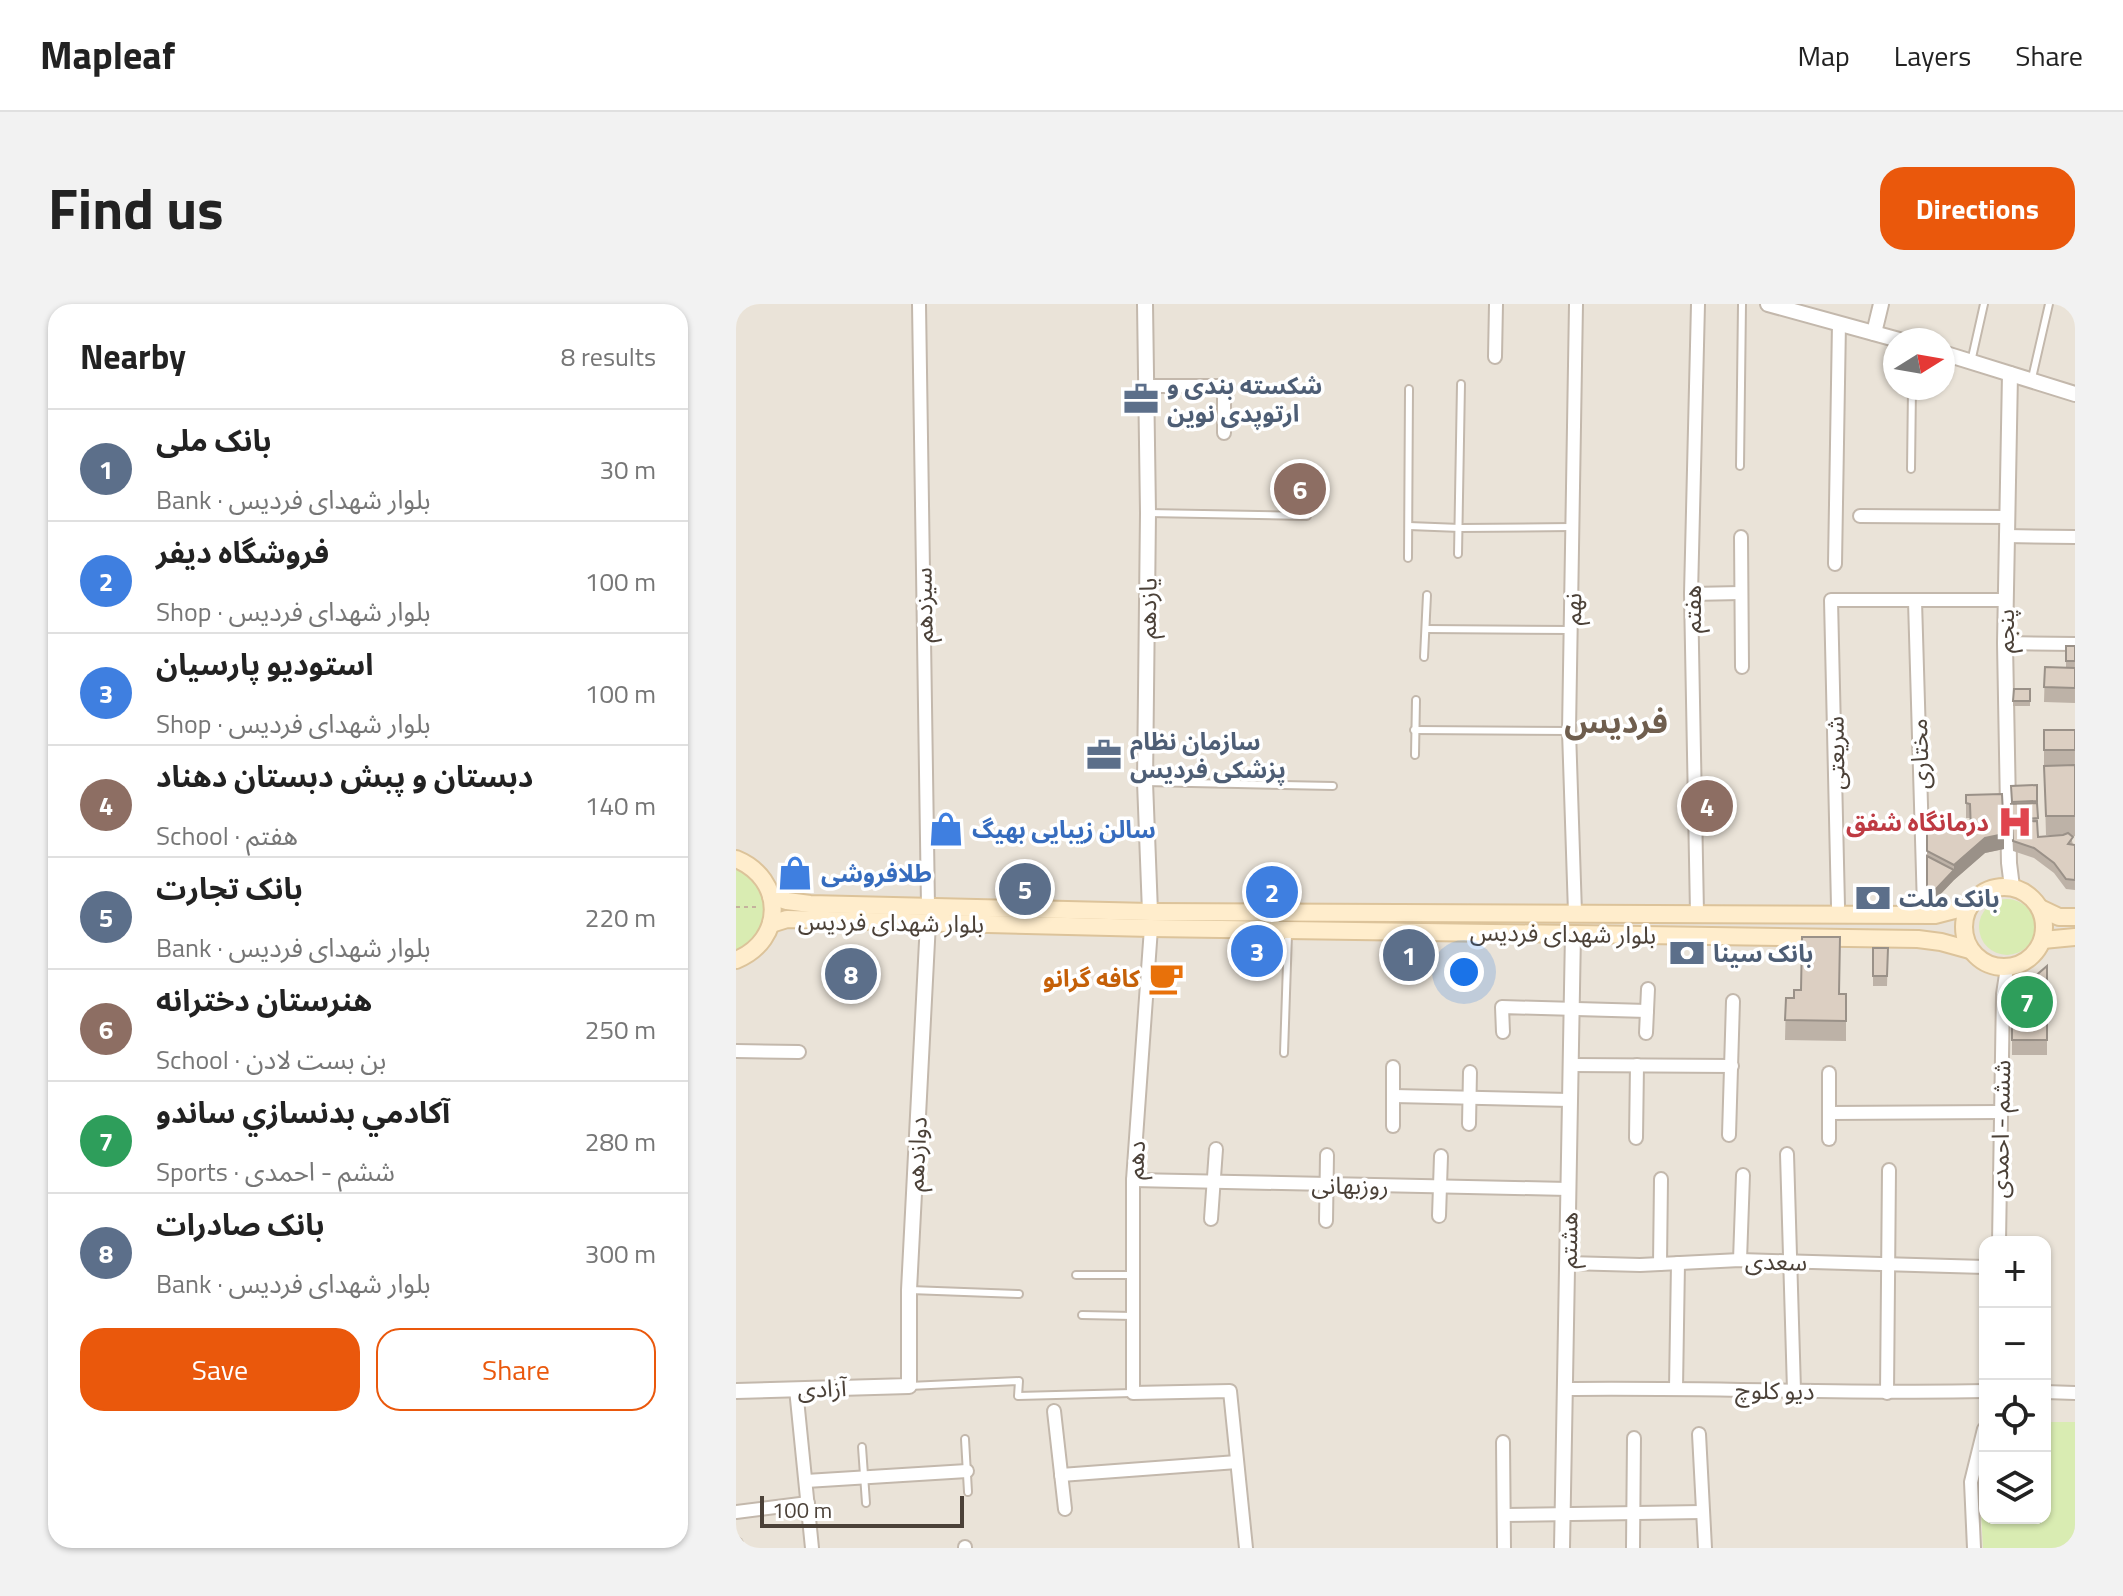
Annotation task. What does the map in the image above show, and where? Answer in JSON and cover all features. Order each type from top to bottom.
[{"type":"main road","points":[[736,859],[757,871],[766,883],[772,910],[766,937],[757,948],[736,960]]},
{"type":"main road","points":[[2012,887],[2033,898],[2040,908],[2044,918],[2043,940],[2029,960],[2019,965],[2007,968],[1986,964],[1970,950],[1965,939],[1965,917],[1977,896],[1988,890],[2012,887]]},
{"type":"main road","name":"بلوار شهدای فردیس","points":[[928,914],[787,919],[772,910],[787,901],[928,914],[1150,920],[1575,913],[1935,915],[1970,906]]},
{"type":"main road","points":[[2040,908],[2059,917],[2075,917]]},
{"type":"main road","name":"بلوار شهدای فردیس","points":[[1150,920],[1288,930],[1918,939],[1970,950]]},
{"type":"main road","points":[[2043,940],[2075,937]]},
{"type":"street","name":"سیزدهم","points":[[919,304],[928,914]]},
{"type":"street","name":"یازدهم","points":[[1145,304],[1148,513],[1145,782],[1150,920]]},
{"type":"street","points":[[1495,357],[1496,304]]},
{"type":"street","name":"نهم","points":[[1575,913],[1569,731],[1576,304]]},
{"type":"street","name":"هفتم","points":[[1697,913],[1691,594],[1698,304]]},
{"type":"street","points":[[1768,304],[1883,336]]},
{"type":"street","points":[[1874,333],[1881,304]]},
{"type":"street","points":[[1835,564],[1839,323]]},
{"type":"street","points":[[1955,357],[2075,394]]},
{"type":"street","name":"پنجم","points":[[2010,374],[2005,643],[2012,887]]},
{"type":"street","points":[[1146,386],[1219,386],[1225,396],[1224,433]]},
{"type":"street","points":[[1860,516],[2007,517]]},
{"type":"street","points":[[2006,536],[2075,537]]},
{"type":"street","points":[[1741,537],[1742,667]]},
{"type":"street","points":[[1691,594],[1741,593]]},
{"type":"street","name":"شریعتی","points":[[1838,906],[1831,600],[1915,601]]},
{"type":"street","points":[[1915,601],[2005,600]]},
{"type":"street","name":"مختاری","points":[[1915,601],[1924,907]]},
{"type":"street","points":[[2005,643],[2075,644]]},
{"type":"street","name":"دوازدهم","points":[[909,1386],[909,1290],[928,914]]},
{"type":"street","name":"دهم","points":[[1133,1393],[1133,1180],[1150,920]]},
{"type":"street","name":"هشتم","points":[[1562,1548],[1573,933]]},
{"type":"street","name":"ششم - احمدی","points":[[1999,1236],[2003,994],[2007,968]]},
{"type":"street","points":[[1646,1033],[1648,989]]},
{"type":"street","points":[[1729,1135],[1733,1001]]},
{"type":"street","points":[[1503,1032],[1502,1007],[1647,1011]]},
{"type":"street","points":[[736,1051],[799,1052]]},
{"type":"street","points":[[1571,1065],[1732,1066]]},
{"type":"street","points":[[1636,1138],[1637,1065]]},
{"type":"street","points":[[1393,1067],[1393,1126]]},
{"type":"street","points":[[1469,1124],[1470,1072]]},
{"type":"street","points":[[1829,1073],[1829,1139]]},
{"type":"street","points":[[1394,1096],[1570,1100]]},
{"type":"street","points":[[1829,1113],[2000,1112]]},
{"type":"street","points":[[1211,1219],[1216,1149]]},
{"type":"street","points":[[1787,1154],[1794,1390]]},
{"type":"street","points":[[1326,1221],[1327,1155]]},
{"type":"street","points":[[1439,1216],[1441,1156]]},
{"type":"street","points":[[1887,1393],[1889,1170]]},
{"type":"street","points":[[1740,1260],[1743,1175]]},
{"type":"street","points":[[1660,1264],[1661,1179]]},
{"type":"street","name":"روزبهانی","points":[[1133,1180],[1568,1189]]},
{"type":"street","name":"سعدی","points":[[1568,1263],[1620,1265],[1740,1260],[1979,1267]]},
{"type":"street","points":[[1676,1388],[1678,1263]]},
{"type":"street","name":"آزادی","points":[[736,1391],[909,1386]]},
{"type":"street","points":[[796,1389],[812,1548]]},
{"type":"street","name":"دیو کلوچ","points":[[1564,1389],[1979,1391]]},
{"type":"street","points":[[1133,1393],[1230,1391],[1246,1548]]},
{"type":"street","points":[[2051,1392],[2075,1393]]},
{"type":"street","points":[[1054,1411],[1065,1509]]},
{"type":"street","points":[[1699,1434],[1705,1548]]},
{"type":"street","points":[[1633,1548],[1634,1438]]},
{"type":"street","points":[[1503,1442],[1504,1548]]},
{"type":"street","points":[[1974,1548],[1971,1482],[1979,1449]]},
{"type":"street","points":[[1061,1475],[1237,1462]]},
{"type":"street","points":[[806,1481],[967,1471]]},
{"type":"street","points":[[736,1512],[808,1503]]},
{"type":"street","points":[[1504,1515],[1702,1512]]},
{"type":"lane","points":[[1740,466],[1742,304]]},
{"type":"lane","points":[[1971,362],[1984,304]]},
{"type":"lane","points":[[2031,381],[2049,304]]},
{"type":"lane","points":[[1458,554],[1461,384]]},
{"type":"lane","points":[[1408,558],[1409,389]]},
{"type":"lane","points":[[1911,469],[1912,400]]},
{"type":"lane","points":[[1148,513],[1307,516]]},
{"type":"lane","points":[[1409,526],[1572,527]]},
{"type":"lane","points":[[1424,657],[1427,595]]},
{"type":"lane","points":[[1426,629],[1572,630]]},
{"type":"lane","points":[[1415,755],[1416,700]]},
{"type":"lane","points":[[1414,730],[1569,731]]},
{"type":"lane","points":[[1145,782],[1333,786]]},
{"type":"lane","points":[[1284,1053],[1288,930]]},
{"type":"lane","points":[[1076,1275],[1133,1275]]},
{"type":"lane","points":[[909,1290],[1019,1294]]},
{"type":"lane","points":[[1082,1315],[1133,1316]]},
{"type":"lane","points":[[909,1386],[1019,1381],[1018,1396],[1133,1393]]},
{"type":"lane","points":[[965,1439],[968,1492]]},
{"type":"lane","points":[[862,1447],[866,1503]]},
{"type":"path","points":[[736,907],[769,906],[772,910]]},
{"type":"shaded area","points":[[736,304],[2075,304],[2075,1548],[736,1548]]},
{"type":"green space","points":[[736,864],[751,871],[769,906],[759,938],[736,954]]},
{"type":"green space","points":[[2007,899],[2027,907],[2035,927],[2027,947],[2007,955],[1987,947],[1979,927],[1987,907]]},
{"type":"green space","points":[[2051,1422],[2075,1422],[2075,1548],[1983,1548],[1982,1524],[2051,1524]]},
{"type":"building","points":[[2066,646],[2075,646],[2075,661],[2066,661]]},
{"type":"building","points":[[2045,667],[2075,668],[2075,688],[2044,687]]},
{"type":"building","points":[[2014,689],[2030,689],[2030,701],[2013,701]]},
{"type":"building","points":[[2044,730],[2075,730],[2075,750],[2044,750]]},
{"type":"building","points":[[2075,765],[2075,816],[2046,816],[2044,766]]},
{"type":"building","points":[[2037,785],[2037,801],[2012,802],[2011,786]]},
{"type":"building","points":[[2002,794],[2004,834],[1985,838],[1954,865],[1927,851],[1927,814],[1971,832],[1970,804],[1966,803],[1966,795]]},
{"type":"building","points":[[2037,803],[2038,818],[2012,820],[2011,804]]},
{"type":"building","points":[[2037,821],[2038,837],[2068,833],[2073,837],[2068,844],[2075,845],[2075,880],[2066,879],[2054,863],[2034,848],[2013,841],[2012,822]]},
{"type":"building","points":[[1927,856],[1954,870],[1936,889],[1927,889]]},
{"type":"building","points":[[1802,937],[1840,937],[1839,994],[1846,994],[1846,1021],[1785,1020],[1786,998],[1794,998],[1794,990],[1801,990]]},
{"type":"building","points":[[1873,948],[1888,948],[1887,976],[1873,976]]},
{"type":"building","points":[[2047,966],[2047,1040],[2012,1040],[2012,996]]},
{"type":"place","name":"شکسته بندی و ارتوپدی نوین","points":[[1141,399]]},
{"type":"place","name":"هنرستان دخترانه","points":[[1300,489]]},
{"type":"place","name":"سازمان نظام پزشکی فردیس","points":[[1104,755]]},
{"type":"place","name":"دبستان و پبش دبستان دهناد","points":[[1707,806]]},
{"type":"place","name":"درمانگاه شفق","points":[[2015,822]]},
{"type":"place","name":"سالن زیبایی بهیگ","points":[[946,829]]},
{"type":"place","name":"طلافروشی","points":[[795,873]]},
{"type":"place","name":"بانک تجارت","points":[[1025,889]]},
{"type":"place","name":"فروشگاه دیفر","points":[[1272,892]]},
{"type":"place","name":"بانک ملت","points":[[1873,898]]},
{"type":"place","name":"استودیو پارسیان","points":[[1257,951]]},
{"type":"place","name":"بانک سینا","points":[[1687,953]]},
{"type":"place","name":"بانک ملی","points":[[1409,955]]},
{"type":"place","name":"بانک صادرات","points":[[851,974]]},
{"type":"place","name":"کافه گرانو","points":[[1166,978]]},
{"type":"place","name":"آكادمي بدنسازي ساندو","points":[[2027,1002]]},
{"type":"district","name":"فردیس","points":[[1616,721]]}]
